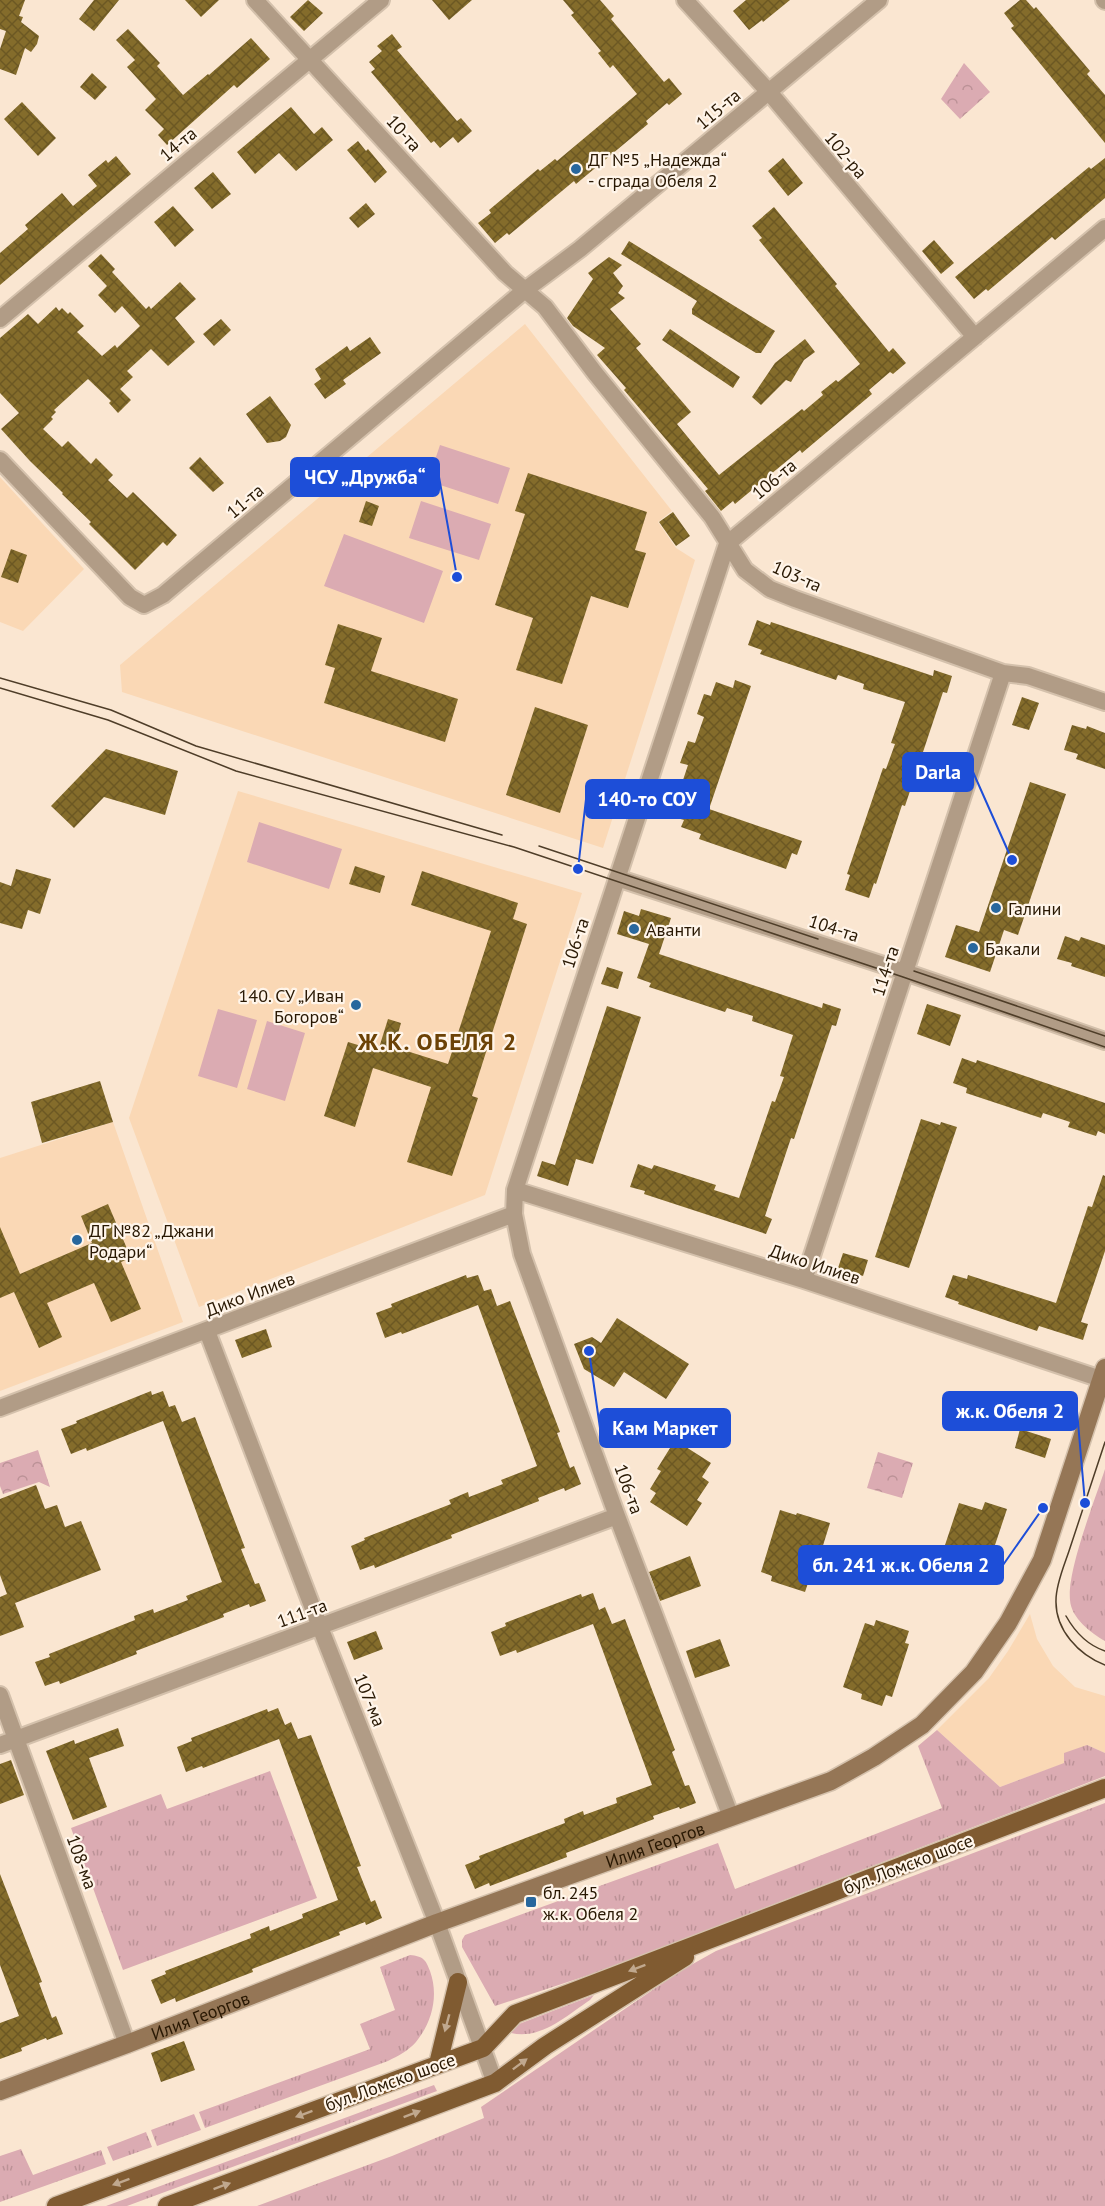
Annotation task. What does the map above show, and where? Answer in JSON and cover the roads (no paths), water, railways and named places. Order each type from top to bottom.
[{"type":"main road","name":"бул. Ломско шосе","points":[[56,2206],[483,2048],[515,2014],[1105,1788]]},
{"type":"main road","name":"бул. Ломско шосе","points":[[167,2206],[495,2083],[545,2046],[711,1939]]},
{"type":"main road","points":[[438,2064],[459,1982]]},
{"type":"street","name":"10-та","points":[[255,0],[505,273],[525,290]]},
{"type":"street","name":"14-та","points":[[0,319],[381,0]]},
{"type":"street","name":"102-ра","points":[[685,0],[769,92],[975,337]]},
{"type":"street","name":"115-та","points":[[525,290],[580,249],[879,0]]},
{"type":"street","name":"106-та","points":[[731,1817],[522,1254],[514,1214],[515,1190],[727,544],[1105,228]]},
{"type":"street","name":"11-та","points":[[0,460],[130,597],[144,605],[163,595],[525,290]]},
{"type":"street","name":"103-та","points":[[525,290],[545,306],[595,373],[712,516],[727,544],[745,570],[770,589],[1003,674],[1028,676],[1105,702]]},
{"type":"street","name":"114-та","points":[[804,1280],[1003,674]]},
{"type":"street","name":"104-та","points":[[617,878],[905,972],[1105,1041]]},
{"type":"street","name":"Дико Илиев","points":[[515,1190],[1103,1373]]},
{"type":"street","name":"Дико Илиев","points":[[0,1408],[514,1214]]},
{"type":"street","name":"107-ма","points":[[207,1331],[320,1627],[437,1923],[495,2083]]},
{"type":"street","name":"Илия Георгов","points":[[0,2091],[437,1923],[831,1781],[922,1725],[974,1672],[1008,1623],[1042,1560],[1103,1373]]},
{"type":"street","name":"111-та","points":[[0,1745],[618,1516]]},
{"type":"street","name":"108-ма","points":[[0,1695],[127,2044]]},
{"type":"tram line","points":[[0,678],[111,710],[196,746],[502,835]]},
{"type":"tram line","points":[[0,688],[108,720],[236,771],[514,847],[1105,1047]]},
{"type":"tram line","points":[[539,846],[818,939]]},
{"type":"tram line","points":[[914,971],[1105,1036]]},
{"type":"tram line","points":[[1105,1442],[1061,1575],[1056,1600],[1060,1621],[1070,1640],[1086,1655],[1105,1665]]},
{"type":"tram line","points":[[1066,1616],[1082,1637],[1105,1651]]},
{"type":"place","name":"ДГ №5 „Надежда“ - сграда Обеля 2","points":[[576,169]]},
{"type":"place","name":"ЧСУ „Дружба“","points":[[457,577]]},
{"type":"place","name":"Darla","points":[[1012,860]]},
{"type":"place","name":"140-то СОУ","points":[[578,869]]},
{"type":"place","name":"Галини","points":[[996,908]]},
{"type":"place","name":"Аванти","points":[[634,929]]},
{"type":"place","name":"Бакали","points":[[973,948]]},
{"type":"place","name":"140. СУ „Иван Богоров“","points":[[356,1005]]},
{"type":"place","name":"ДГ №82 „Джани Родари“","points":[[77,1240]]},
{"type":"place","name":"Кам Маркет","points":[[589,1351]]},
{"type":"place","name":"ж.к. Обеля 2","points":[[1085,1503]]},
{"type":"place","name":"бл. 241 ж.к. Обеля 2","points":[[1043,1508]]},
{"type":"place","name":"бл. 245 ж.к. Обеля 2","points":[[531,1902]]},
{"type":"district","name":"Ж.К. ОБЕЛЯ 2","points":[[438,1041]]}]
